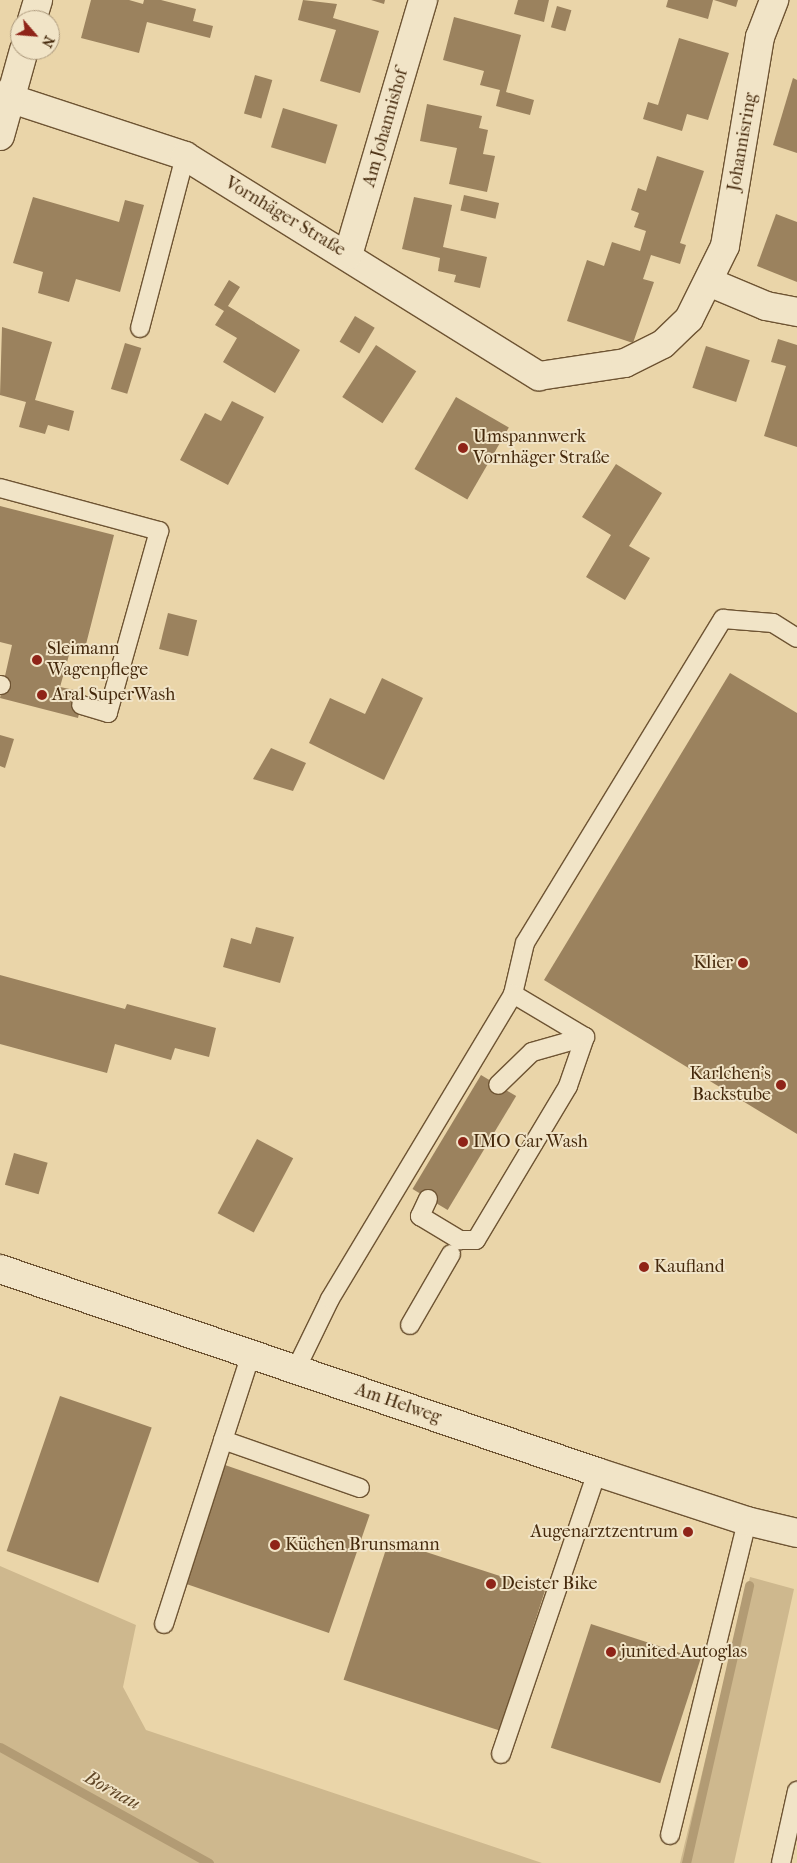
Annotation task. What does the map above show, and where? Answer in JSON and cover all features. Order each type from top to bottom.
[{"type":"street","name":"Am Johannishof","points":[[348,255],[423,0]]},
{"type":"street","name":"Johannisring","points":[[539,376],[625,363],[663,344],[689,319],[709,282],[724,246],[760,37],[774,0]]},
{"type":"street","points":[[0,136],[5,97],[20,60]]},
{"type":"street","name":"Vornhäger Straße","points":[[5,97],[186,156],[348,255],[539,376]]},
{"type":"street","points":[[709,282],[766,306],[797,312]]},
{"type":"street","name":"Am Helweg","points":[[0,1269],[597,1472],[747,1521],[797,1533]]},
{"type":"lane","points":[[140,328],[186,156]]},
{"type":"lane","points":[[0,488],[159,531],[108,713],[81,705]]},
{"type":"lane","points":[[296,1369],[330,1300],[513,994],[525,943],[723,619],[773,623],[797,638]]},
{"type":"lane","points":[[513,994],[585,1037]]},
{"type":"lane","points":[[498,1086],[532,1052],[585,1037]]},
{"type":"lane","points":[[428,1199],[420,1216],[460,1240],[476,1240],[568,1086],[585,1037]]},
{"type":"lane","points":[[410,1325],[451,1254]]},
{"type":"lane","points":[[164,1624],[251,1354]]},
{"type":"lane","points":[[223,1440],[360,1488]]},
{"type":"lane","points":[[502,1754],[597,1472]]},
{"type":"lane","points":[[670,1835],[747,1521]]},
{"type":"lane","points":[[781,1863],[797,1791]]},
{"type":"shaded area","points":[[0,1566],[136,1625],[123,1687],[146,1730],[542,1863],[0,1863]]},
{"type":"shaded area","points":[[750,1577],[794,1589],[734,1863],[680,1863]]},
{"type":"building","points":[[91,0],[129,0],[143,4],[144,0],[161,0],[196,9],[193,21],[213,26],[210,38],[147,22],[139,53],[81,38]]},
{"type":"building","points":[[303,0],[337,4],[333,18],[379,31],[360,93],[320,81],[336,30],[298,20]]},
{"type":"building","points":[[371,0],[385,0],[384,4]]},
{"type":"building","points":[[518,0],[549,0],[544,22],[514,14]]},
{"type":"building","points":[[668,0],[713,0],[708,19],[666,7]]},
{"type":"building","points":[[714,0],[738,0],[736,7]]},
{"type":"building","points":[[557,6],[571,10],[565,31],[551,27]]},
{"type":"building","points":[[454,17],[521,35],[506,92],[534,100],[530,115],[496,106],[500,90],[480,85],[484,71],[443,60]]},
{"type":"building","points":[[679,38],[729,53],[708,120],[687,114],[682,131],[643,119],[648,102],[658,105]]},
{"type":"building","points":[[255,75],[272,80],[261,118],[244,113]]},
{"type":"building","points":[[793,78],[797,80],[797,153],[773,145]]},
{"type":"building","points":[[427,104],[482,116],[479,128],[488,130],[483,154],[495,156],[487,192],[449,184],[457,148],[420,141]]},
{"type":"building","points":[[283,108],[338,125],[326,164],[271,147]]},
{"type":"building","points":[[657,156],[704,171],[680,243],[686,245],[680,264],[651,255],[643,279],[654,282],[633,343],[567,321],[587,260],[604,266],[612,242],[640,251],[646,231],[634,227],[639,213],[631,210],[638,188],[646,191]]},
{"type":"building","points":[[464,195],[499,203],[495,219],[460,211]]},
{"type":"building","points":[[33,197],[119,222],[125,200],[144,205],[120,292],[76,279],[69,302],[38,293],[43,272],[13,263]]},
{"type":"building","points":[[414,197],[452,205],[443,247],[487,257],[480,288],[454,282],[456,275],[438,271],[440,258],[402,249]]},
{"type":"building","points":[[776,214],[797,222],[797,282],[757,266]]},
{"type":"building","points":[[229,280],[240,287],[228,306],[300,350],[275,393],[223,362],[237,338],[215,325],[224,311],[214,305]]},
{"type":"building","points":[[355,316],[375,328],[359,354],[340,342]]},
{"type":"building","points":[[2,327],[52,342],[35,400],[74,411],[69,431],[48,425],[45,434],[19,427],[26,402],[0,395]]},
{"type":"building","points":[[778,339],[797,345],[797,447],[764,436],[786,366],[771,362]]},
{"type":"building","points":[[125,343],[141,348],[127,394],[111,389]]},
{"type":"building","points":[[376,345],[416,371],[382,423],[342,397]]},
{"type":"building","points":[[706,346],[750,360],[736,402],[692,388]]},
{"type":"building","name":"Umspannwerk Vornhäger Straße","points":[[456,397],[509,428],[467,499],[414,469]]},
{"type":"building","points":[[232,401],[264,417],[228,485],[180,460],[205,413],[221,421]]},
{"type":"building","points":[[616,464],[662,493],[629,546],[650,558],[625,600],[586,577],[611,535],[582,517]]},
{"type":"building","points":[[0,506],[114,535],[84,652],[71,648],[60,687],[84,692],[78,718],[0,698],[12,645],[0,642]]},
{"type":"building","points":[[168,613],[197,620],[188,656],[159,649]]},
{"type":"building","points":[[730,673],[797,713],[797,1134],[544,980]]},
{"type":"building","points":[[382,678],[423,698],[384,780],[309,743],[330,698],[365,714]]},
{"type":"building","points":[[0,735],[14,739],[5,768],[0,766]]},
{"type":"building","points":[[271,748],[306,763],[293,791],[253,779]]},
{"type":"building","points":[[256,927],[294,937],[280,983],[223,967],[231,938],[251,944]]},
{"type":"building","points":[[0,975],[125,1009],[127,1004],[216,1028],[209,1057],[175,1048],[171,1060],[115,1044],[107,1073],[0,1044]]},
{"type":"building","name":"IMO Car Wash","points":[[481,1075],[516,1096],[448,1210],[412,1189]]},
{"type":"building","points":[[257,1139],[293,1158],[254,1232],[218,1213]]},
{"type":"building","points":[[14,1153],[48,1163],[39,1194],[5,1185]]},
{"type":"building","points":[[60,1396],[152,1428],[98,1583],[7,1551]]},
{"type":"building","points":[[225,1465],[370,1515],[329,1633],[184,1583]]},
{"type":"building","points":[[389,1540],[545,1591],[500,1730],[344,1680]]},
{"type":"building","points":[[591,1624],[700,1660],[660,1783],[551,1748]]},
{"type":"waterway","points":[[686,1863],[749,1585]]},
{"type":"waterway","name":"Bornau","points":[[0,1747],[209,1863]]},
{"type":"place","name":"Umspannwerk Vornhäger Straße","points":[[463,448]]},
{"type":"place","name":"Sleimann Wagenpflege","points":[[37,660]]},
{"type":"place","name":"Aral SuperWash","points":[[42,695]]},
{"type":"place","name":"Klier","points":[[743,963]]},
{"type":"place","name":"Karlchen's Backstube","points":[[781,1085]]},
{"type":"place","name":"IMO Car Wash","points":[[463,1142]]},
{"type":"place","name":"Kaufland","points":[[644,1267]]},
{"type":"place","name":"Augenarztzentrum","points":[[688,1532]]},
{"type":"place","name":"Küchen Brunsmann","points":[[275,1545]]},
{"type":"place","name":"Deister Bike","points":[[491,1584]]},
{"type":"place","name":"junited Autoglas","points":[[611,1652]]}]
